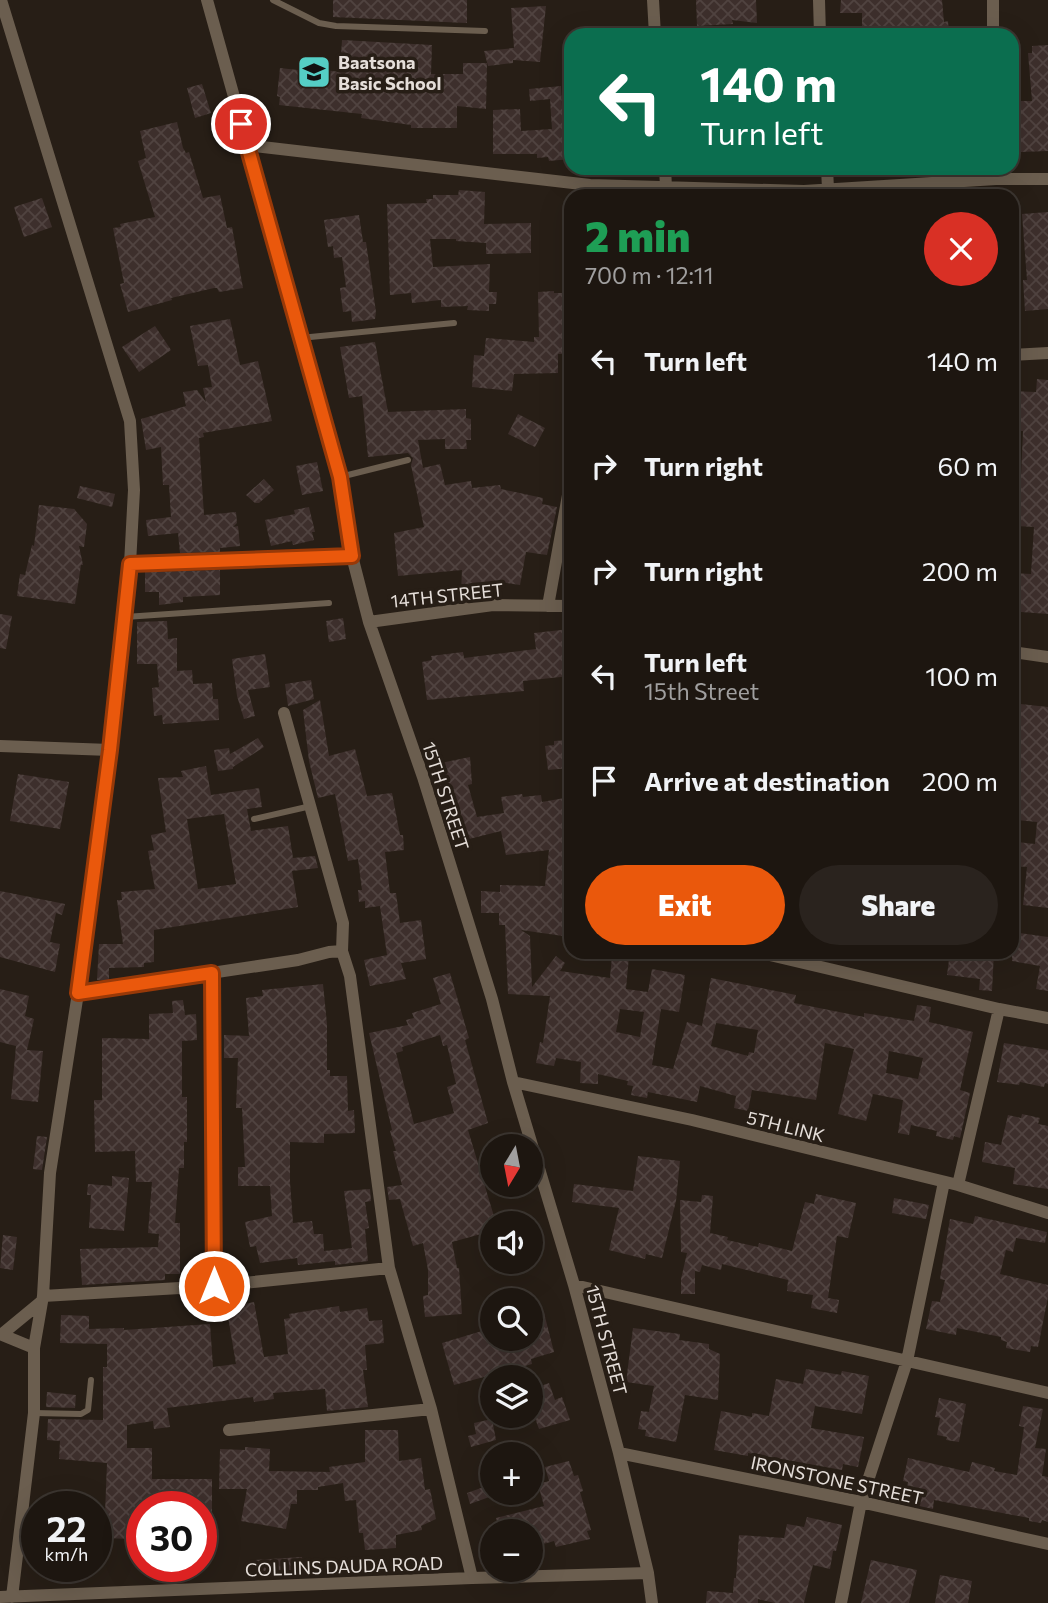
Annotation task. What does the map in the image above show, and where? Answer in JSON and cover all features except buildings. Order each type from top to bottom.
[{"type":"street","points":[[1,0],[130,421],[134,490],[130,564],[110,750],[78,993],[50,1173],[42,1299],[34,1348],[34,1413],[6,1597]]},
{"type":"street","name":"15TH STREET","points":[[207,0],[340,477],[352,556],[369,622],[431,803],[492,999],[513,1082],[574,1284],[619,1453],[648,1573],[652,1603]]},
{"type":"street","points":[[653,0],[655,28]]},
{"type":"street","points":[[819,0],[820,28]]},
{"type":"street","points":[[993,0],[993,28]]},
{"type":"street","points":[[246,145],[576,189]]},
{"type":"street","points":[[665,175],[666,187]]},
{"type":"street","points":[[827,175],[828,189],[985,175]]},
{"type":"street","points":[[1006,175],[1048,179]]},
{"type":"street","points":[[628,189],[712,189]]},
{"type":"street","points":[[1019,355],[1048,353]]},
{"type":"street","points":[[548,606],[564,526]]},
{"type":"street","points":[[130,564],[352,556]]},
{"type":"street","name":"14TH STREET","points":[[369,622],[494,605],[564,607]]},
{"type":"street","points":[[1019,653],[1048,657]]},
{"type":"street","points":[[284,713],[343,923],[342,951],[350,976],[389,1268],[431,1409],[472,1578]]},
{"type":"street","points":[[0,746],[110,750]]},
{"type":"street","points":[[78,993],[342,951]]},
{"type":"street","points":[[787,959],[1048,1018]]},
{"type":"street","points":[[212,973],[214,1286]]},
{"type":"street","points":[[958,1185],[999,1009]]},
{"type":"street","name":"5TH LINK","points":[[513,1082],[692,1120],[958,1185],[1048,1213]]},
{"type":"street","points":[[841,1603],[861,1502],[907,1361],[944,1182]]},
{"type":"street","points":[[34,1348],[1,1334],[42,1299],[214,1286],[389,1268]]},
{"type":"street","points":[[574,1284],[1048,1393]]},
{"type":"street","points":[[229,1430],[431,1409]]},
{"type":"street","name":"IRONSTONE STREET","points":[[619,1453],[861,1502],[1048,1544]]},
{"type":"street","name":"COLLINS DAUDA ROAD","points":[[6,1597],[648,1573]]},
{"type":"lane","points":[[273,0],[319,23],[337,26],[485,31]]},
{"type":"lane","points":[[300,338],[454,323]]},
{"type":"lane","points":[[340,477],[408,460]]},
{"type":"lane","points":[[123,617],[329,603]]},
{"type":"lane","points":[[254,819],[311,806]]},
{"type":"lane","points":[[34,1413],[81,1414],[88,1410],[91,1380]]},
{"type":"place","name":"Baatsona Basic School","points":[[314,72]]},
{"type":"route","points":[[214,1286],[212,973],[78,993],[110,750],[130,564],[352,556],[340,477],[241,124]]}]
